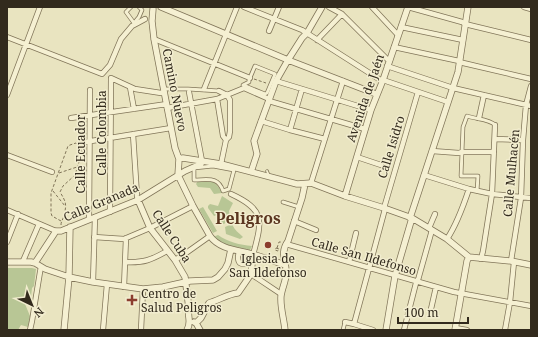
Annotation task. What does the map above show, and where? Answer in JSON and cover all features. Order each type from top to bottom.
[{"type":"street","points":[[7,95],[40,7]]},
{"type":"street","points":[[132,7],[126,12],[134,22],[139,17],[142,10],[140,7]]},
{"type":"street","points":[[151,8],[156,9],[160,7],[288,60],[376,94]]},
{"type":"street","points":[[204,89],[237,7]]},
{"type":"street","points":[[244,7],[302,30],[384,81],[448,102]]},
{"type":"street","points":[[269,31],[279,7]]},
{"type":"street","points":[[251,172],[257,154],[254,141],[269,100],[273,83],[275,74],[255,66],[249,82],[243,85],[265,94],[267,93],[273,83],[302,38],[307,33],[322,7]]},
{"type":"street","points":[[329,7],[342,14],[387,59],[390,60]]},
{"type":"street","points":[[372,7],[398,35]]},
{"type":"street","points":[[408,7],[465,24],[531,40]]},
{"type":"street","name":"Avenida de Jaén","points":[[345,196],[351,185],[357,157],[376,94],[384,81],[387,66],[408,7]]},
{"type":"street","points":[[386,330],[395,276],[411,218],[458,72],[468,7]]},
{"type":"street","points":[[524,7],[531,9]]},
{"type":"street","name":"Camino Nuevo","points":[[151,8],[154,39],[176,153],[179,159],[178,175]]},
{"type":"street","points":[[317,40],[342,14]]},
{"type":"street","points":[[102,74],[110,65],[121,39],[132,26],[145,19]]},
{"type":"street","points":[[401,27],[463,40]]},
{"type":"street","points":[[7,37],[102,74],[135,89],[161,93],[164,91],[204,89],[220,91],[227,95],[230,100],[230,126],[229,137],[226,140],[221,164]]},
{"type":"street","points":[[154,39],[250,78]]},
{"type":"street","points":[[394,47],[531,79]]},
{"type":"street","points":[[387,66],[453,88],[529,105]]},
{"type":"street","name":"Calle Colombia","points":[[110,212],[111,78]]},
{"type":"street","points":[[312,183],[342,81]]},
{"type":"street","points":[[273,83],[302,89],[371,110]]},
{"type":"street","name":"Calle Mulhacén","points":[[505,330],[510,302],[513,262],[521,198],[523,140],[531,86]]},
{"type":"street","points":[[130,87],[134,109]]},
{"type":"street","points":[[71,118],[134,109],[191,104],[217,99],[244,88],[269,100],[365,129]]},
{"type":"street","points":[[290,130],[302,89]]},
{"type":"street","name":"Calle Ecuador","points":[[90,90],[92,218],[94,238],[93,282]]},
{"type":"street","points":[[189,92],[202,161]]},
{"type":"street","name":"Calle Isidro","points":[[354,324],[384,208],[418,92]]},
{"type":"street","points":[[479,118],[484,95]]},
{"type":"street","points":[[217,99],[223,136],[226,140]]},
{"type":"street","points":[[477,191],[478,176],[461,176],[463,127],[467,116],[493,122],[495,125],[492,194],[481,259]]},
{"type":"street","points":[[261,122],[325,139]]},
{"type":"street","points":[[85,142],[171,128]]},
{"type":"street","points":[[133,134],[138,200]]},
{"type":"street","points":[[495,139],[523,140]]},
{"type":"street","points":[[432,151],[459,154],[462,152],[494,152]]},
{"type":"street","points":[[7,155],[52,172]]},
{"type":"street","points":[[357,157],[381,165]]},
{"type":"street","points":[[179,159],[183,158],[221,164],[235,169]]},
{"type":"street","name":"Calle Granada","points":[[7,210],[59,231],[138,200],[185,171],[201,164],[202,161]]},
{"type":"street","points":[[229,189],[224,191],[221,185],[216,181],[194,180],[194,168],[213,166],[251,172],[297,184],[312,183],[345,196],[411,218],[447,239],[469,257],[531,265]]},
{"type":"street","points":[[193,327],[209,304],[230,294],[238,293],[251,274],[259,220],[257,212],[252,207],[244,200],[231,194],[229,189],[235,169]]},
{"type":"street","points":[[178,175],[193,206],[213,240],[231,249],[285,265]]},
{"type":"street","points":[[424,175],[477,191],[521,198],[531,198]]},
{"type":"street","points":[[285,330],[281,294],[286,276],[283,251],[288,241],[305,184]]},
{"type":"street","points":[[447,239],[461,213],[469,189]]},
{"type":"street","name":"Calle Cuba","points":[[138,200],[150,228],[175,260],[185,277],[193,327]]},
{"type":"street","points":[[283,202],[299,207]]},
{"type":"street","points":[[94,238],[124,239],[150,228],[193,206]]},
{"type":"street","points":[[7,242],[18,214]]},
{"type":"street","points":[[404,330],[435,214]]},
{"type":"street","points":[[294,221],[316,230]]},
{"type":"street","points":[[23,261],[39,224]]},
{"type":"street","points":[[64,330],[69,277],[70,227]]},
{"type":"street","points":[[35,263],[59,231]]},
{"type":"street","points":[[349,262],[356,234]]},
{"type":"street","points":[[175,260],[210,236]]},
{"type":"street","points":[[124,287],[126,238]]},
{"type":"street","name":"Calle San Ildefonso","points":[[286,244],[436,288],[461,294],[531,306]]},
{"type":"street","points":[[7,262],[23,261],[35,263],[42,268],[69,277],[143,289],[186,282],[210,280],[218,277],[225,269],[231,249]]},
{"type":"street","points":[[125,262],[135,263],[146,261],[167,251]]},
{"type":"street","points":[[239,251],[237,258],[240,264],[244,265],[252,263]]},
{"type":"street","points":[[467,330],[455,329],[469,257]]},
{"type":"street","points":[[30,330],[40,272],[42,268]]},
{"type":"street","points":[[251,274],[281,294]]},
{"type":"street","points":[[102,330],[107,284]]},
{"type":"street","points":[[431,309],[436,288]]},
{"type":"street","points":[[141,330],[143,289]]},
{"type":"street","points":[[343,330],[345,322],[373,330]]},
{"type":"lane","points":[[267,171],[269,177]]},
{"type":"path","points":[[250,78],[273,83]]},
{"type":"path","points":[[59,231],[61,221],[64,218],[66,202],[60,192],[63,186],[75,175],[85,142]]},
{"type":"path","points":[[61,221],[52,216],[51,213],[52,191],[68,146],[76,143],[81,149],[82,153]]},
{"type":"path","points":[[59,173],[78,166]]},
{"type":"path","points":[[52,191],[65,206]]},
{"type":"green space","points":[[198,181],[214,182],[222,193],[214,194],[210,188],[198,187],[196,184]]},
{"type":"green space","points":[[222,196],[233,203],[229,211],[230,218],[224,224],[217,222],[216,219],[220,218],[220,214],[214,216],[208,208],[210,204],[218,206]]},
{"type":"green space","points":[[203,207],[217,231],[213,233],[199,209]]},
{"type":"green space","points":[[232,224],[235,230],[243,237],[240,239],[226,234],[225,227]]},
{"type":"green space","points":[[218,235],[234,243],[252,246],[250,250],[226,245],[213,237]]},
{"type":"green space","points":[[7,268],[36,269],[31,297],[25,304],[30,316],[28,327],[21,325],[18,330],[7,330]]},
{"type":"place","name":"Iglesia de San Ildefonso","points":[[268,245]]},
{"type":"place","name":"Centro de Salud Peligros","points":[[132,300]]},
{"type":"district","name":"Peligros","points":[[248,218]]}]
